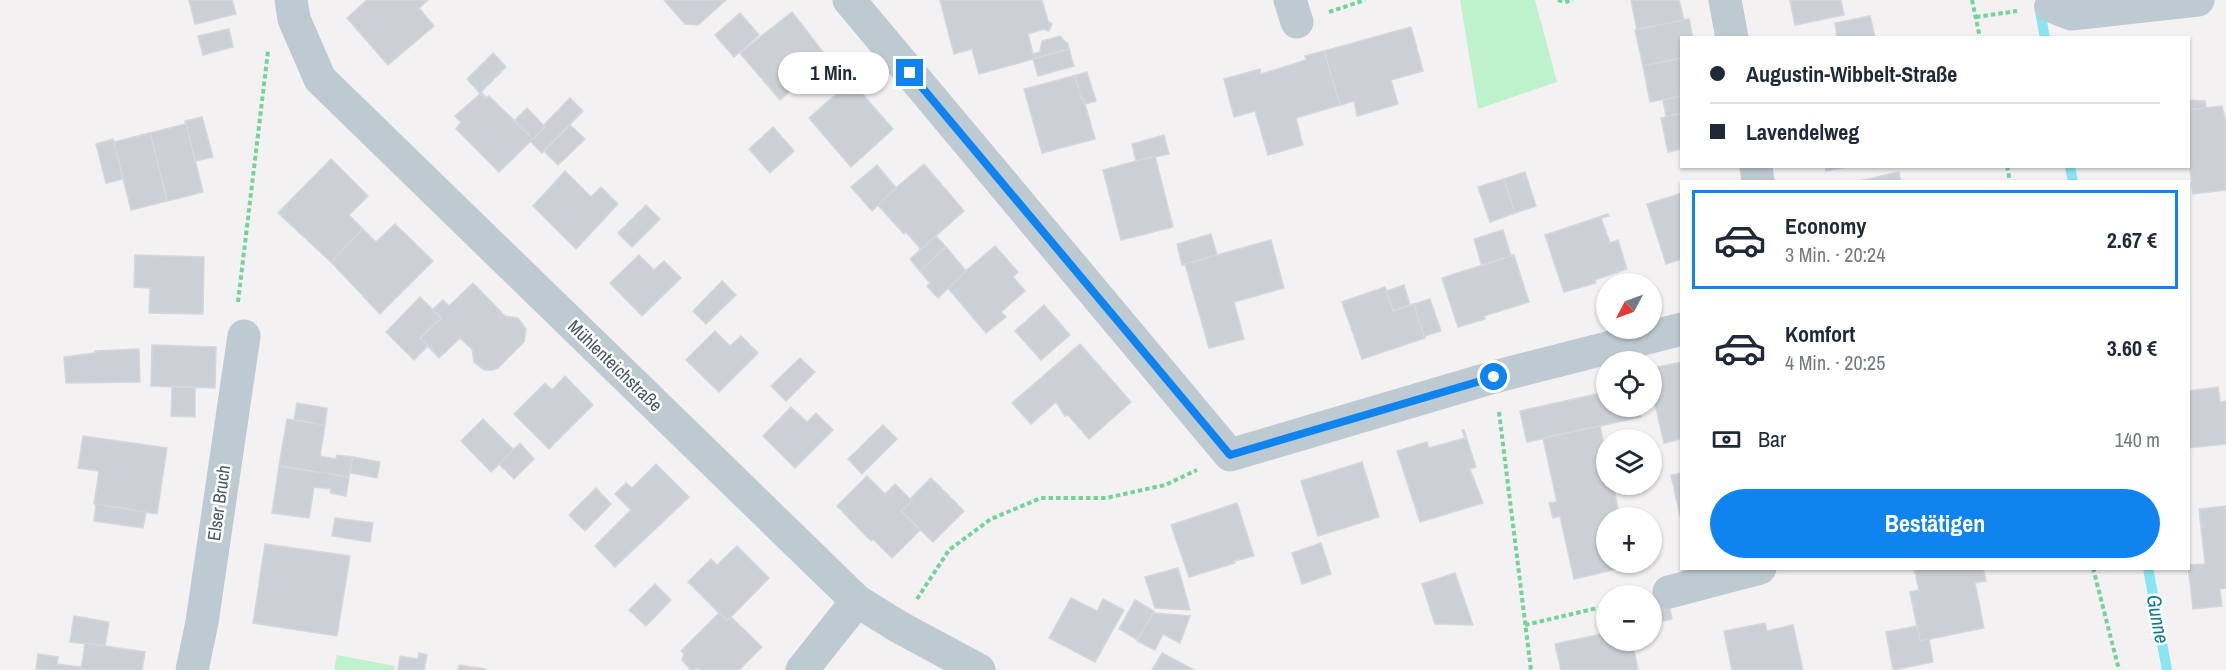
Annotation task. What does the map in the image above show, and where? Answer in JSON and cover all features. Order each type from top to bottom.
[{"type":"street","points":[[849,0],[1230,455],[1494,377],[1680,330]]},
{"type":"street","points":[[1725,0],[1732,36]]},
{"type":"street","points":[[2051,6],[2071,14],[2198,0]]},
{"type":"street","name":"Mühlenteichstraße","points":[[292,10],[320,79],[857,601],[899,627],[979,670]]},
{"type":"street","name":"Elser Bruch","points":[[192,670],[202,622],[244,336]]},
{"type":"street","points":[[1669,592],[1752,570]]},
{"type":"street","points":[[802,670],[857,601]]},
{"type":"path","points":[[1558,0],[1565,2],[1573,0]]},
{"type":"path","points":[[1972,0],[1980,36]]},
{"type":"path","points":[[244,336],[235,324],[269,40],[292,10]]},
{"type":"path","points":[[1976,18],[2007,13]]},
{"type":"path","points":[[1494,377],[1531,670]]},
{"type":"path","points":[[899,627],[949,550],[991,519],[1041,498],[1106,498],[1165,485],[1230,455]]},
{"type":"path","points":[[2094,570],[2119,670]]},
{"type":"path","points":[[1525,625],[1596,608]]},
{"type":"green space","points":[[1460,0],[1535,0],[1557,82],[1478,109]]},
{"type":"green space","points":[[337,655],[395,666],[394,670],[334,670]]},
{"type":"building","points":[[189,0],[232,0],[236,14],[195,24]]},
{"type":"building","points":[[367,0],[428,0],[419,8],[434,26],[388,65],[347,18]]},
{"type":"building","points":[[664,0],[726,0],[698,25],[685,24]]},
{"type":"building","points":[[940,0],[1042,0],[1048,21],[1052,24],[1049,31],[1044,29],[1028,34],[1033,54],[1040,52],[1042,41],[1060,36],[1068,44],[1069,49],[979,74],[972,49],[954,54]]},
{"type":"building","points":[[1631,0],[1679,0],[1684,20],[1637,30]]},
{"type":"building","points":[[1790,0],[1841,0],[1844,15],[1795,25]]},
{"type":"building","points":[[792,12],[826,56],[829,54],[831,56],[780,100],[740,53]]},
{"type":"building","points":[[740,13],[759,35],[734,57],[715,35]]},
{"type":"building","points":[[1870,16],[1875,36],[1837,36],[1835,23]]},
{"type":"building","points":[[1689,19],[1693,36],[1680,36],[1680,58],[1643,66],[1635,30]]},
{"type":"building","points":[[1411,27],[1423,71],[1391,80],[1398,104],[1357,116],[1354,101],[1340,105],[1324,51]]},
{"type":"building","points":[[229,29],[233,47],[203,55],[198,36]]},
{"type":"building","points":[[1069,49],[1074,66],[1038,76],[1033,59]]},
{"type":"building","points":[[1324,51],[1340,105],[1296,118],[1303,145],[1268,155],[1255,111],[1234,117],[1224,79],[1260,69],[1261,74],[1306,60],[1305,56]]},
{"type":"building","points":[[493,53],[506,67],[481,92],[487,98],[485,99],[467,79]]},
{"type":"building","points":[[1680,58],[1680,96],[1650,102],[1643,66]]},
{"type":"building","points":[[1087,72],[1096,101],[1085,104],[1075,78]]},
{"type":"building","points":[[1077,75],[1075,78],[1095,139],[1042,153],[1024,89]]},
{"type":"building","points":[[851,81],[893,129],[851,167],[809,118]]},
{"type":"building","points":[[480,94],[485,99],[489,96],[533,139],[499,172],[456,129],[461,122],[455,116]]},
{"type":"building","points":[[1680,96],[1680,113],[1666,116],[1663,100]]},
{"type":"building","points":[[570,98],[583,111],[542,153],[530,141]]},
{"type":"building","points":[[2190,100],[2205,101],[2206,108],[2190,110]]},
{"type":"building","points":[[2222,106],[2226,122],[2226,190],[2193,194],[2190,168],[2190,110]]},
{"type":"building","points":[[527,108],[545,127],[533,139],[514,121]]},
{"type":"building","points":[[1680,113],[1680,149],[1668,152],[1661,118]]},
{"type":"building","points":[[202,117],[213,157],[195,161],[185,121]]},
{"type":"building","points":[[186,124],[203,192],[167,201],[150,133]]},
{"type":"building","points":[[570,125],[585,139],[558,165],[544,151]]},
{"type":"building","points":[[773,127],[794,151],[770,173],[749,149]]},
{"type":"building","points":[[150,133],[167,201],[131,210],[114,142]]},
{"type":"building","points":[[1164,135],[1169,154],[1136,161],[1132,144]]},
{"type":"building","points":[[113,139],[123,179],[106,183],[96,144]]},
{"type":"building","points":[[1155,156],[1173,227],[1121,240],[1103,170]]},
{"type":"building","points":[[331,159],[368,196],[349,215],[363,229],[331,262],[278,213]]},
{"type":"building","points":[[924,164],[964,211],[919,251],[920,248],[906,232],[904,234],[877,204]]},
{"type":"building","points":[[877,165],[896,188],[872,211],[851,187]]},
{"type":"building","points":[[565,171],[591,197],[601,187],[618,204],[576,249],[533,206]]},
{"type":"building","points":[[1525,172],[1536,206],[1515,213],[1504,179]]},
{"type":"building","points":[[1899,172],[1901,180],[1864,180]]},
{"type":"building","points":[[1504,179],[1515,213],[1490,222],[1478,187]]},
{"type":"building","points":[[1680,194],[1680,260],[1666,264],[1647,204]]},
{"type":"building","points":[[646,205],[660,219],[632,247],[618,233]]},
{"type":"building","points":[[1608,214],[1609,216],[1601,218],[1610,243],[1618,240],[1627,269],[1615,273],[1596,273],[1596,283],[1564,292],[1545,235]]},
{"type":"building","points":[[395,224],[433,261],[380,314],[331,262],[363,229],[376,242]]},
{"type":"building","points":[[1503,230],[1511,256],[1482,266],[1474,239]]},
{"type":"building","points":[[1211,234],[1217,255],[1182,265],[1177,244]]},
{"type":"building","points":[[936,236],[946,247],[920,271],[910,259]]},
{"type":"building","points":[[1271,240],[1284,288],[1234,302],[1244,339],[1209,348],[1185,264]]},
{"type":"building","points":[[995,246],[1018,272],[1013,277],[1025,291],[1001,312],[1006,317],[986,333],[947,287]]},
{"type":"building","points":[[946,247],[966,271],[938,298],[927,286],[930,283],[920,271]]},
{"type":"building","points":[[135,255],[204,257],[203,314],[149,313],[150,288],[134,287]]},
{"type":"building","points":[[639,255],[654,270],[664,261],[681,278],[642,316],[610,283]]},
{"type":"building","points":[[1514,255],[1529,302],[1458,327],[1442,278]]},
{"type":"building","points":[[722,281],[736,295],[706,324],[693,311]]},
{"type":"building","points":[[473,283],[505,316],[518,318],[526,329],[524,342],[498,368],[492,370],[484,370],[474,362],[472,349],[460,338],[439,358],[420,338],[441,318],[432,310],[443,300],[449,306]]},
{"type":"building","points":[[1404,285],[1410,305],[1393,311],[1387,291]]},
{"type":"building","points":[[1385,287],[1393,311],[1414,304],[1425,338],[1362,359],[1342,302]]},
{"type":"building","points":[[420,297],[441,318],[420,338],[428,346],[414,360],[386,332]]},
{"type":"building","points":[[1430,299],[1441,331],[1424,336],[1414,304]]},
{"type":"building","points":[[1044,305],[1070,335],[1041,360],[1015,331]]},
{"type":"building","points":[[715,331],[730,346],[741,336],[758,353],[719,392],[686,360]]},
{"type":"building","points":[[1080,344],[1131,402],[1089,439],[1068,415],[1065,416],[1056,402],[1031,424],[1012,403]]},
{"type":"building","points":[[152,345],[216,347],[215,388],[151,386]]},
{"type":"building","points":[[139,349],[140,382],[66,383],[64,357],[95,353],[95,351]]},
{"type":"building","points":[[800,358],[815,372],[786,401],[771,386]]},
{"type":"building","points":[[1680,362],[1680,439],[1664,443],[1658,417],[1662,417],[1662,366]]},
{"type":"building","points":[[565,376],[593,405],[549,449],[514,414],[545,383],[552,390]]},
{"type":"building","points":[[172,387],[195,387],[195,417],[171,416]]},
{"type":"building","points":[[2218,387],[2220,402],[2226,401],[2226,444],[2190,448],[2190,391]]},
{"type":"building","points":[[1596,394],[1596,417],[1641,417],[1527,442],[1520,411]]},
{"type":"building","points":[[297,403],[327,408],[325,425],[294,420]]},
{"type":"building","points":[[791,407],[807,422],[816,413],[833,430],[795,468],[763,436]]},
{"type":"building","points":[[287,419],[325,425],[320,456],[336,459],[337,455],[353,457],[349,477],[279,466]]},
{"type":"building","points":[[483,419],[514,450],[491,472],[461,441]]},
{"type":"building","points":[[883,425],[897,439],[862,474],[848,459]]},
{"type":"building","points":[[1600,426],[1601,429],[1596,429],[1596,495],[1615,495],[1618,507],[1596,507],[1596,573],[1600,573],[1574,579],[1560,516],[1553,518],[1549,503],[1557,502],[1543,438]]},
{"type":"building","points":[[1462,430],[1464,430],[1476,467],[1470,469],[1483,503],[1420,522],[1397,451],[1427,442],[1429,448],[1465,438]]},
{"type":"building","points":[[83,436],[167,448],[157,514],[94,504],[99,471],[78,468]]},
{"type":"building","points":[[520,443],[534,459],[514,479],[499,464]]},
{"type":"building","points":[[353,457],[380,462],[377,478],[350,473]]},
{"type":"building","points":[[1362,462],[1379,517],[1318,536],[1301,481]]},
{"type":"building","points":[[656,464],[689,497],[615,567],[595,546],[631,510],[615,494],[626,483],[632,488]]},
{"type":"building","points":[[279,466],[349,477],[346,496],[330,493],[331,489],[314,487],[309,518],[272,513]]},
{"type":"building","points":[[1680,473],[1680,515],[1671,475]]},
{"type":"building","points":[[867,476],[885,494],[895,484],[912,501],[901,511],[920,530],[892,558],[873,539],[871,541],[837,506]]},
{"type":"building","points":[[931,478],[964,511],[933,542],[901,511]]},
{"type":"building","points":[[596,488],[611,504],[585,531],[569,515]]},
{"type":"building","points":[[1237,503],[1254,556],[1189,577],[1171,525]]},
{"type":"building","points":[[96,504],[146,512],[143,528],[94,521]]},
{"type":"building","points":[[2226,506],[2226,588],[2220,589],[2222,606],[2193,609],[2189,570],[2190,565],[2205,564],[2199,509]]},
{"type":"building","points":[[335,518],[373,523],[370,542],[332,536]]},
{"type":"building","points":[[1321,543],[1331,574],[1302,584],[1292,553]]},
{"type":"building","points":[[265,544],[350,556],[337,636],[253,623]]},
{"type":"building","points":[[737,546],[769,578],[727,621],[688,582],[711,559],[717,565]]},
{"type":"building","points":[[1178,568],[1190,610],[1155,608],[1145,577]]},
{"type":"building","points":[[1914,570],[1983,570],[1986,581],[1975,583],[1984,628],[1920,641],[1910,592],[1919,590]]},
{"type":"building","points":[[1455,573],[1473,625],[1435,624],[1422,584]]},
{"type":"building","points":[[655,584],[671,600],[646,626],[629,610]]},
{"type":"building","points":[[1071,598],[1097,611],[1103,599],[1124,610],[1095,662],[1049,638]]},
{"type":"building","points":[[1135,600],[1154,611],[1138,640],[1119,629]]},
{"type":"building","points":[[1668,600],[1672,619],[1662,621],[1662,602]]},
{"type":"building","points":[[719,613],[727,621],[731,617],[762,647],[739,670],[700,670],[698,668],[691,670],[682,660],[684,654],[681,651]]},
{"type":"building","points":[[1153,613],[1190,616],[1180,643],[1163,634],[1155,650],[1137,641]]},
{"type":"building","points":[[74,616],[109,622],[105,646],[70,642]]},
{"type":"building","points":[[1765,623],[1767,631],[1793,625],[1803,670],[1732,670],[1724,631]]},
{"type":"building","points":[[1917,626],[1920,641],[1929,639],[1933,662],[1893,670],[1886,632]]},
{"type":"building","points":[[1596,635],[1596,651],[1634,651],[1638,670],[1561,670],[1555,644]]},
{"type":"building","points":[[85,643],[145,652],[142,670],[81,670]]},
{"type":"building","points":[[419,653],[427,655],[424,670],[398,670],[400,656],[418,659]]},
{"type":"building","points":[[1162,653],[1194,670],[1152,670]]},
{"type":"building","points":[[38,654],[58,657],[57,664],[81,667],[81,670],[36,669]]},
{"type":"building","points":[[459,665],[485,669],[485,670],[458,670]]},
{"type":"waterway","name":"Gunne","points":[[2039,6],[2045,36]]},
{"type":"waterway","name":"Gunne","points":[[2070,168],[2073,180]]},
{"type":"waterway","name":"Gunne","points":[[2148,570],[2167,670]]},
{"type":"route","points":[[910,73],[1230,455],[1494,377]]}]
